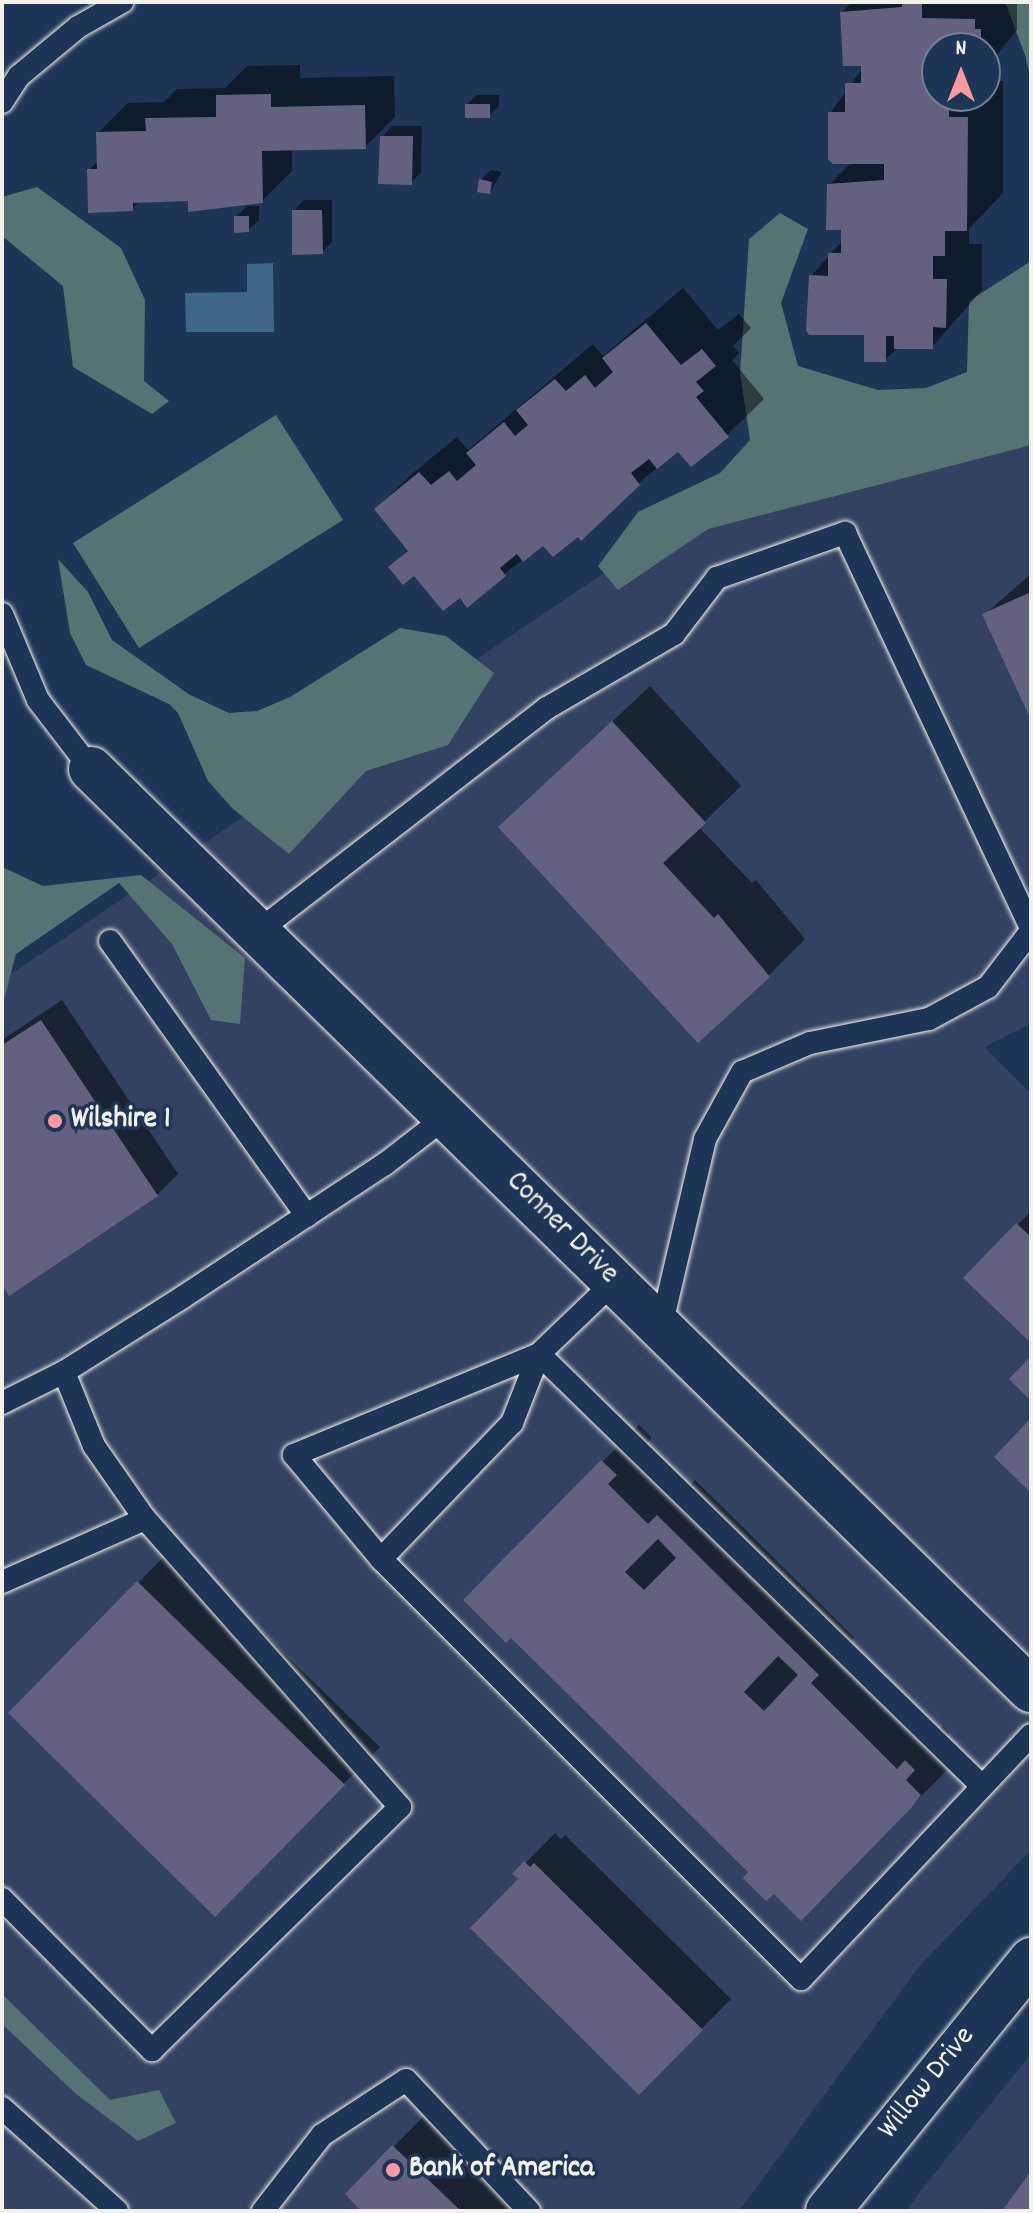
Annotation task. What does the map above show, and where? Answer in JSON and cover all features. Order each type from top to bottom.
[{"type":"street","name":"Conner Drive","points":[[91,769],[1031,1690]]},
{"type":"street","name":"Willow Drive","points":[[828,2211],[1031,1960]]},
{"type":"lane","points":[[2,102],[19,76],[78,27],[122,2]]},
{"type":"lane","points":[[257,932],[547,708],[674,634],[717,578],[845,533],[1031,930],[988,987],[929,1019],[810,1043],[742,1072],[705,1139],[661,1327]]},
{"type":"lane","points":[[2,614],[38,700],[91,769]]},
{"type":"lane","points":[[110,941],[307,1216]]},
{"type":"lane","points":[[2,1403],[64,1372],[307,1216],[447,1116]]},
{"type":"lane","points":[[614,1282],[539,1354],[294,1455],[381,1559],[801,1979],[980,1784],[1031,1735]]},
{"type":"lane","points":[[381,1559],[512,1423],[539,1354]]},
{"type":"lane","points":[[539,1354],[980,1784]]},
{"type":"lane","points":[[2,1899],[152,2050],[400,1807],[145,1519],[94,1446],[64,1372]]},
{"type":"lane","points":[[2,1582],[145,1519]]},
{"type":"lane","points":[[263,2211],[322,2135],[406,2080],[529,2211]]},
{"type":"lane","points":[[2,2108],[117,2211]]},
{"type":"shaded area","points":[[273,263],[274,332],[186,332],[185,293],[247,292],[247,264]]},
{"type":"shaded area","points":[[1031,429],[1031,1024],[985,1047],[1031,1094],[1031,1850],[918,1968],[739,2211],[2,2211],[2,980],[706,504]]},
{"type":"shaded area","points":[[1031,2054],[1031,2211],[906,2211],[929,2180]]},
{"type":"green space","points":[[1005,2],[1031,2],[1031,80],[1025,55]]},
{"type":"green space","points":[[37,187],[121,248],[145,300],[144,381],[169,401],[152,414],[73,367],[63,286],[2,236],[2,197]]},
{"type":"green space","points":[[780,213],[808,229],[781,303],[798,366],[878,390],[926,388],[967,372],[969,301],[1031,261],[1031,445],[708,529],[618,590],[598,566],[638,512],[720,473],[750,440],[740,373],[749,239]]},
{"type":"green space","points":[[276,415],[343,520],[139,648],[73,543]]},
{"type":"green space","points":[[58,559],[88,592],[112,640],[190,695],[229,713],[257,711],[290,697],[400,628],[446,636],[494,673],[448,745],[366,771],[289,854],[233,809],[208,781],[178,713],[169,704],[86,665],[70,633]]},
{"type":"green space","points":[[2,867],[43,886],[141,875],[245,958],[240,1024],[211,1020],[172,944],[119,883],[16,954],[2,1007]]},
{"type":"green space","points":[[2,1994],[110,2100],[159,2090],[176,2123],[138,2141],[75,2093],[2,2024]]},
{"type":"building","points":[[902,2],[922,2],[922,18],[975,19],[975,29],[981,29],[981,32],[921,32],[921,112],[949,112],[949,117],[968,117],[967,231],[945,231],[945,256],[933,256],[933,279],[947,279],[946,328],[933,327],[933,349],[894,349],[894,336],[886,336],[886,362],[864,362],[864,335],[809,335],[806,330],[809,275],[828,276],[828,253],[841,253],[841,230],[826,230],[827,184],[884,180],[884,164],[833,164],[828,159],[828,112],[845,112],[845,83],[861,83],[861,66],[843,66],[840,12],[902,7]]},
{"type":"building","points":[[271,94],[271,107],[365,105],[366,149],[262,151],[263,203],[188,212],[188,201],[133,203],[133,211],[88,213],[87,169],[97,169],[96,132],[146,131],[145,118],[216,117],[216,95]]},
{"type":"building","points":[[465,104],[490,104],[490,118],[465,118]]},
{"type":"building","points":[[380,136],[413,136],[412,185],[378,184]]},
{"type":"building","points":[[479,179],[492,182],[490,194],[477,192]]},
{"type":"building","points":[[292,210],[322,210],[323,254],[292,255]]},
{"type":"building","points":[[234,216],[249,216],[249,232],[234,233]]},
{"type":"building","points":[[646,323],[681,365],[702,349],[716,366],[696,382],[704,391],[696,397],[729,437],[691,467],[678,452],[657,469],[649,459],[631,473],[640,485],[581,541],[578,537],[553,557],[543,546],[523,562],[517,554],[500,568],[506,576],[467,608],[460,598],[443,611],[414,576],[403,585],[388,567],[408,551],[374,509],[419,472],[431,485],[449,471],[457,481],[476,465],[466,453],[504,422],[515,436],[528,425],[516,410],[555,379],[566,391],[585,375],[595,388],[613,372],[602,358]]},
{"type":"building","points":[[1031,592],[1031,720],[982,614]]},
{"type":"building","points":[[612,721],[706,823],[663,863],[714,918],[718,914],[770,977],[698,1043],[498,827]]},
{"type":"building","name":"Wilshire 1","points":[[41,1020],[158,1196],[9,1296],[2,1285],[2,1045]]},
{"type":"building","points":[[1016,1223],[1031,1237],[1031,1343],[963,1278]]},
{"type":"building","points":[[1031,1356],[1031,1401],[1009,1379]]},
{"type":"building","points":[[1031,1418],[1031,1493],[994,1457]]},
{"type":"building","points":[[601,1460],[617,1475],[608,1484],[648,1524],[657,1515],[819,1675],[811,1683],[897,1769],[905,1760],[915,1770],[906,1780],[921,1795],[801,1921],[774,1894],[766,1901],[743,1878],[748,1872],[511,1638],[506,1643],[463,1600]],"holes":[[[658,1539],[676,1558],[644,1590],[625,1572]],[[778,1656],[798,1675],[764,1711],[744,1692]]]},
{"type":"building","points":[[137,1581],[345,1785],[215,1917],[8,1713]]},
{"type":"building","points":[[524,1861],[530,1867],[534,1863],[703,2030],[639,2095],[470,1928],[518,1879],[512,1874]]},
{"type":"building","name":"Bank of America","points":[[392,2145],[461,2211],[361,2211],[345,2194]]},
{"type":"building","points":[[1031,2171],[1031,2211],[1002,2211]]},
{"type":"place","name":"Wilshire 1","points":[[55,1121]]},
{"type":"place","name":"Bank of America","points":[[393,2170]]}]
